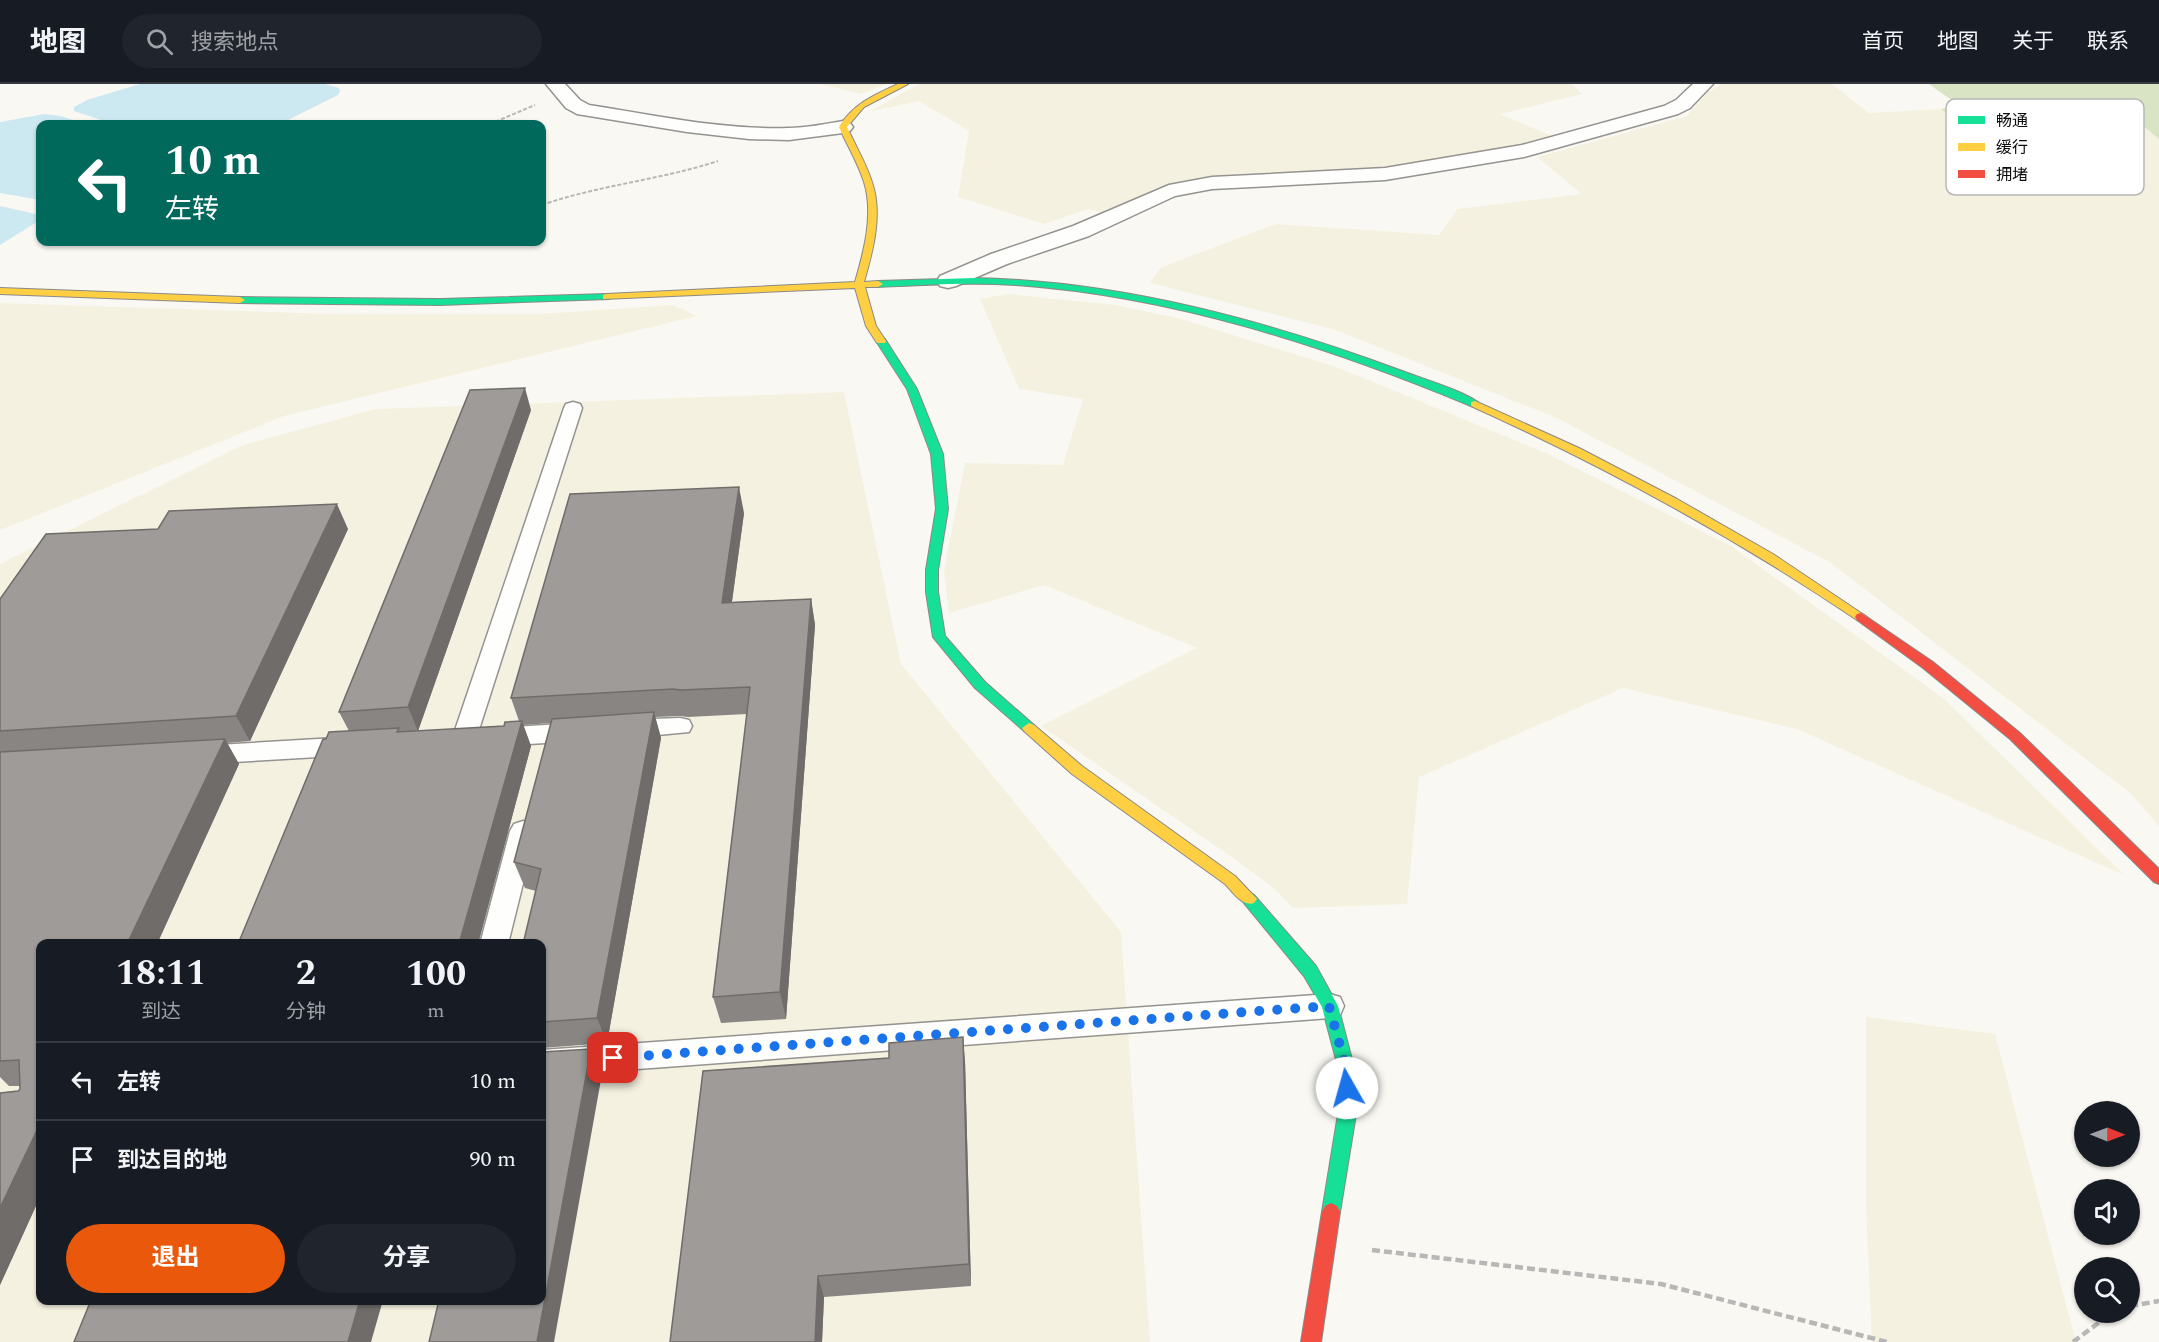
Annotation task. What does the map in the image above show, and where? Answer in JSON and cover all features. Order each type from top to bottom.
[{"type":"street","points":[[904,84],[856,110],[846,118],[843,128],[868,182],[872,203],[869,248],[859,284],[872,326],[912,389],[937,454],[942,509],[932,570],[932,592],[939,637],[980,685],[1077,770],[1230,880],[1245,894],[1310,971],[1329,1006],[1346,1067],[1348,1108],[1311,1342]]},
{"type":"street","points":[[948,281],[999,259],[1081,231],[1169,191],[1212,183],[1385,174],[1524,152],[1671,110],[1683,104],[1704,84]]},
{"type":"street","points":[[559,88],[573,104],[584,110],[687,126],[789,134],[843,128]]},
{"type":"street","points":[[0,291],[201,298],[500,300],[948,281],[1034,285],[1090,291],[1186,307],[1257,325],[1367,361],[1476,404],[1572,449],[1708,521],[1798,575],[1887,634],[2015,736],[2070,786],[2159,878]]},
{"type":"lane","points":[[573,408],[452,740],[546,744],[603,730],[680,726]]},
{"type":"lane","points":[[178,757],[380,744]]},
{"type":"lane","points":[[495,939],[528,811]]},
{"type":"lane","points":[[546,1063],[1329,1006]]},
{"type":"path","points":[[498,120],[559,88]]},
{"type":"path","points":[[546,204],[562,197],[609,186],[669,177],[723,159]]},
{"type":"path","points":[[1326,1244],[1661,1284],[1887,1342]]},
{"type":"path","points":[[2140,1304],[2159,1301]]},
{"type":"path","points":[[2073,1342],[2098,1323]]},
{"type":"shaded area","points":[[820,84],[886,84],[861,94]]},
{"type":"shaded area","points":[[919,84],[1572,84],[1582,94],[1500,114],[1552,136],[1522,147],[1397,167],[1230,178],[1156,188],[1105,213],[1088,209],[1044,224],[958,197],[969,131],[919,101],[869,112]]},
{"type":"shaded area","points":[[1722,84],[1832,84],[1869,113],[1941,109],[1946,113],[1946,195],[2144,195],[2144,127],[2159,139],[2159,826],[2130,793],[1831,563],[1557,418],[1336,330],[1150,283],[1160,268],[1276,224],[1439,235],[1457,209],[1582,194],[1537,157],[1687,116],[1708,92]]},
{"type":"shaded area","points":[[1007,294],[1115,305],[1178,318],[1339,368],[1546,453],[1731,546],[1943,698],[2124,875],[1797,729],[1623,688],[1419,777],[1407,904],[1293,908],[1276,890],[1236,860],[1041,726],[1197,648],[1044,585],[949,613],[944,571],[965,463],[1063,465],[1083,399],[1019,389],[980,299]]},
{"type":"shaded area","points":[[0,303],[333,314],[539,314],[673,305],[697,316],[284,416],[0,530]]},
{"type":"shaded area","points":[[844,392],[901,664],[1121,932],[1150,1342],[0,1342],[0,564],[243,445],[376,409]]},
{"type":"shaded area","points":[[1866,1017],[1995,1034],[2076,1342],[1872,1342],[1866,1205]]},
{"type":"green space","points":[[1929,84],[2159,84],[2159,139],[2144,127],[2144,99],[1950,99]]},
{"type":"water","points":[[140,84],[325,84],[339,88],[340,91],[338,95],[288,120],[101,120],[74,111],[74,107],[87,100]]},
{"type":"water","points":[[44,114],[73,120],[36,120],[36,199],[0,193],[0,122]]},
{"type":"water","points":[[0,206],[36,214],[36,222],[0,245]]},
{"type":"building","points":[[525,388],[408,707],[339,712],[470,390]]},
{"type":"building","points":[[739,487],[722,603],[811,599],[780,992],[713,997],[750,687],[511,698],[570,494]]},
{"type":"building","points":[[337,504],[236,716],[0,731],[0,599],[46,534],[158,529],[169,511]]},
{"type":"building","points":[[654,712],[597,1018],[546,1022],[546,939],[524,939],[541,869],[514,862],[552,719]]},
{"type":"building","points":[[522,721],[460,939],[240,939],[323,739],[326,739],[329,732],[399,728],[397,732],[504,726],[505,722]]},
{"type":"building","points":[[225,739],[129,939],[36,939],[36,1132],[0,1208],[0,1093],[20,1089],[19,1060],[0,1061],[0,752]]},
{"type":"building","points":[[963,1037],[969,1264],[818,1276],[815,1342],[670,1342],[703,1071],[889,1058],[889,1043]]},
{"type":"building","points":[[591,1049],[546,1293],[546,1052]]},
{"type":"building","points":[[89,1305],[359,1305],[348,1342],[74,1342]]},
{"type":"building","points":[[438,1305],[544,1305],[537,1342],[429,1342]]},
{"type":"traffic: fast","points":[[878,284],[955,281],[1014,282],[1147,300],[1203,312],[1314,343],[1475,404]]},
{"type":"traffic: fast","points":[[240,300],[440,302],[606,297]]},
{"type":"traffic: fast","points":[[881,341],[912,389],[937,454],[942,509],[932,570],[932,592],[939,637],[980,685],[1029,728]]},
{"type":"traffic: fast","points":[[1249,899],[1310,971],[1330,1006],[1346,1067],[1348,1108],[1331,1212]]},
{"type":"traffic: slow","points":[[881,341],[871,326],[859,284],[869,248],[872,203],[868,182],[843,127],[854,112],[862,106],[904,84]]},
{"type":"traffic: slow","points":[[606,297],[878,284]]},
{"type":"traffic: slow","points":[[0,291],[240,300]]},
{"type":"traffic: slow","points":[[1475,404],[1575,450],[1673,502],[1769,557],[1861,617]]},
{"type":"traffic: slow","points":[[1029,728],[1077,770],[1230,880],[1249,899]]},
{"type":"traffic: jam","points":[[1861,617],[1928,665],[2015,736],[2159,878]]},
{"type":"traffic: jam","points":[[1311,1342],[1331,1212]]},
{"type":"route","points":[[613,1058],[1329,1006],[1346,1067],[1347,1088]]}]
